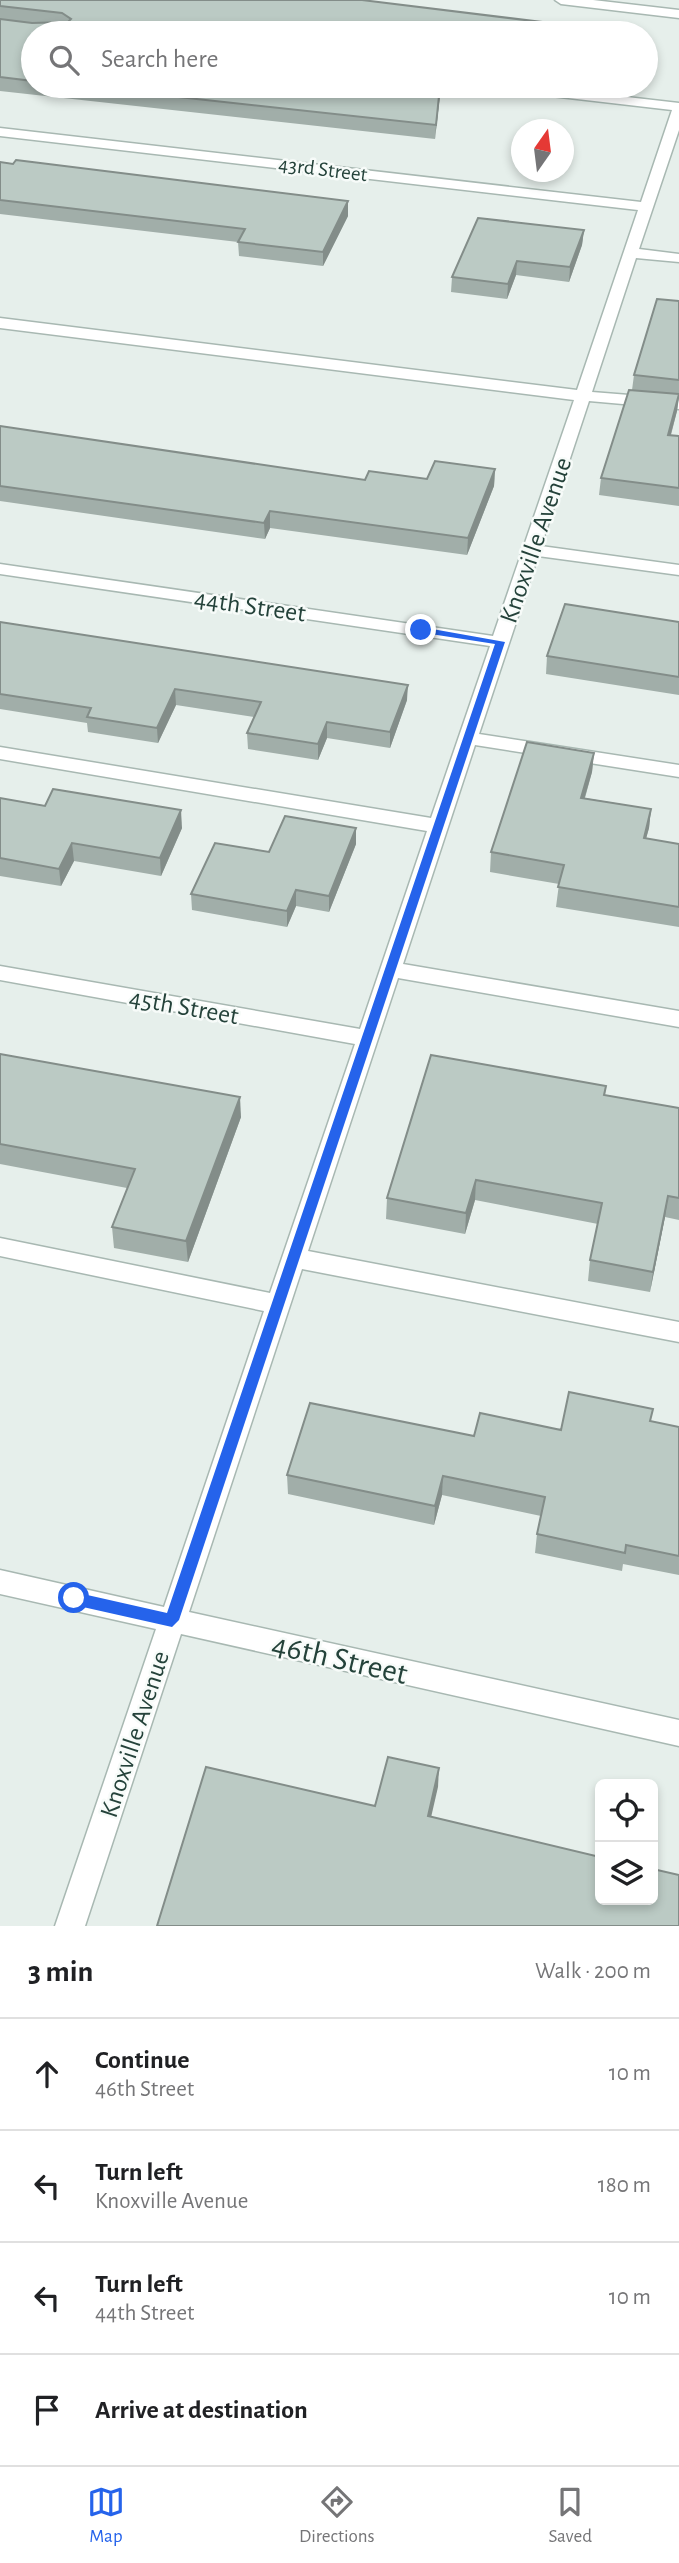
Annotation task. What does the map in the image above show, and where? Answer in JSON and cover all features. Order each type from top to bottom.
[{"type":"street","points":[[561,0],[679,14]]},
{"type":"street","points":[[597,98],[679,108]]},
{"type":"street","name":"Knoxville Avenue","points":[[70,1926],[646,207],[675,136],[679,108]]},
{"type":"street","name":"43rd Street","points":[[0,132],[646,207]]},
{"type":"street","points":[[631,253],[679,258]]},
{"type":"street","points":[[0,323],[583,396],[679,404]]},
{"type":"street","points":[[531,550],[679,570]]},
{"type":"street","name":"44th Street","points":[[0,569],[500,642]]},
{"type":"street","points":[[468,738],[679,771]]},
{"type":"street","points":[[0,753],[439,826]]},
{"type":"street","points":[[391,969],[679,1019]]},
{"type":"street","name":"45th Street","points":[[0,973],[367,1038]]},
{"type":"street","points":[[0,1247],[278,1304]]},
{"type":"street","points":[[293,1258],[679,1332]]},
{"type":"street","name":"46th Street","points":[[0,1582],[679,1733]]},
{"type":"building","points":[[0,0],[362,0],[534,21],[69,21],[71,19],[62,13],[0,6]]},
{"type":"building","points":[[0,19],[21,22],[21,80],[0,77]]},
{"type":"building","points":[[188,98],[439,98],[436,125]]},
{"type":"building","points":[[16,160],[348,201],[323,252],[238,242],[245,229],[0,200],[0,162],[13,164]]},
{"type":"building","points":[[478,218],[584,230],[570,267],[517,261],[508,284],[452,277]]},
{"type":"building","points":[[657,299],[679,301],[679,380],[634,375]]},
{"type":"building","points":[[629,390],[679,394],[668,435],[679,436],[679,488],[601,478]]},
{"type":"building","points":[[0,426],[365,480],[369,471],[427,479],[435,461],[495,469],[468,538],[270,511],[264,523],[0,486]]},
{"type":"building","points":[[565,604],[679,622],[679,677],[547,656]]},
{"type":"building","points":[[0,622],[408,685],[390,732],[327,722],[318,744],[247,733],[261,702],[175,689],[157,728],[87,717],[91,708],[0,694]]},
{"type":"building","points":[[527,742],[594,753],[581,798],[651,809],[644,838],[679,844],[679,907],[558,887],[564,865],[491,852]]},
{"type":"building","points":[[53,789],[181,810],[160,858],[72,843],[59,869],[0,858],[0,798],[45,806]]},
{"type":"building","points":[[285,816],[356,828],[329,896],[296,890],[287,911],[191,894],[215,843],[269,852]]},
{"type":"building","points":[[0,1054],[240,1097],[186,1241],[112,1227],[135,1169],[0,1144]]},
{"type":"building","points":[[431,1055],[606,1086],[604,1095],[679,1108],[679,1198],[668,1196],[653,1272],[590,1260],[602,1203],[476,1180],[466,1213],[387,1198]]},
{"type":"building","points":[[569,1392],[653,1409],[650,1421],[679,1427],[679,1556],[626,1545],[625,1553],[537,1534],[545,1497],[443,1476],[435,1506],[287,1475],[310,1403],[474,1436],[480,1413],[561,1430]]},
{"type":"building","points":[[388,1757],[439,1768],[428,1816],[595,1856],[595,1905],[658,1905],[658,1870],[679,1875],[679,1926],[157,1926],[206,1767],[375,1806]]},
{"type":"route","points":[[74,1598],[172,1620],[500,642],[421,630]]}]
